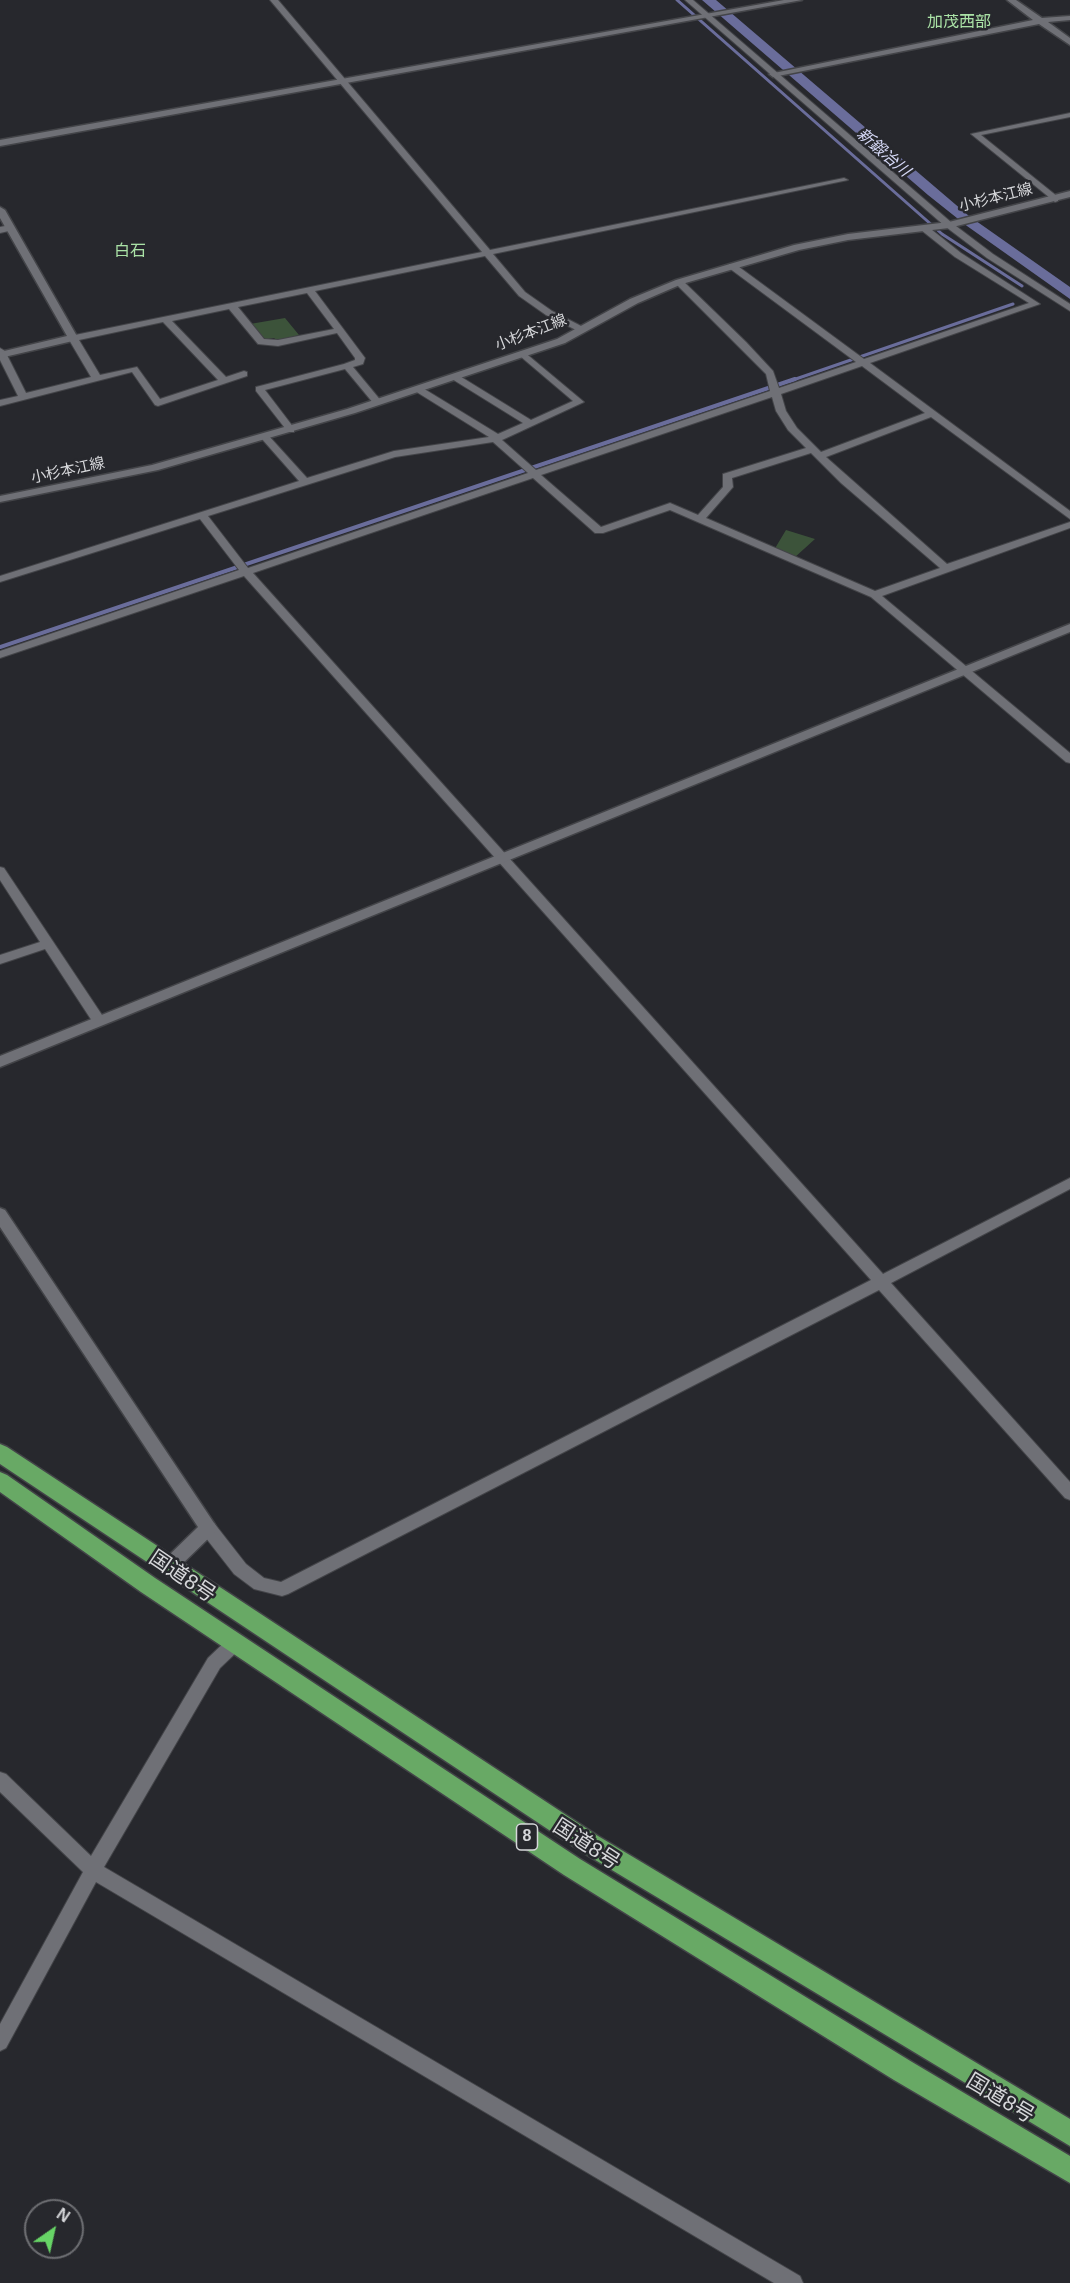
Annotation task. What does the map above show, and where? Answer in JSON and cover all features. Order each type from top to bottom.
[{"type":"highway","name":"国道8号","points":[[0,1452],[590,1844],[1070,2133]]},
{"type":"highway","name":"国道8号","points":[[0,1481],[235,1643],[572,1867],[903,2071],[1070,2170]]},
{"type":"street","points":[[274,0],[522,294],[549,313],[582,330]]},
{"type":"street","points":[[689,0],[711,16],[949,225],[990,256],[1070,308]]},
{"type":"street","points":[[0,143],[798,0]]},
{"type":"street","points":[[1011,0],[1070,42]]},
{"type":"street","points":[[776,73],[1070,18]]},
{"type":"street","points":[[1056,199],[975,134],[1070,115]]},
{"type":"street","points":[[23,397],[1,354],[844,180]]},
{"type":"street","name":"小杉本江線","points":[[0,499],[154,468],[291,430],[523,354],[561,340],[634,301],[680,282],[797,247],[848,237],[981,219],[1070,194]]},
{"type":"street","points":[[0,210],[5,229],[96,378]]},
{"type":"street","points":[[0,655],[1036,304],[958,255],[924,228]]},
{"type":"street","points":[[732,266],[1070,516]]},
{"type":"street","points":[[680,282],[770,373],[782,411],[793,430],[946,568]]},
{"type":"street","points":[[259,389],[360,362],[360,358],[310,290]]},
{"type":"street","points":[[232,306],[261,342],[271,340],[278,343],[340,330]]},
{"type":"street","points":[[165,319],[224,381]]},
{"type":"street","points":[[0,579],[394,454],[496,438],[579,402],[523,354]]},
{"type":"street","points":[[346,366],[377,402]]},
{"type":"street","points":[[0,403],[134,369],[158,403],[224,381],[240,371],[259,389],[291,430]]},
{"type":"street","points":[[455,376],[530,423]]},
{"type":"street","points":[[418,389],[496,438],[599,531],[670,506],[875,595],[1070,759]]},
{"type":"street","points":[[700,519],[728,487],[727,476],[816,452],[931,414]]},
{"type":"street","points":[[265,437],[305,482]]},
{"type":"street","points":[[201,514],[246,572],[1070,1493]]},
{"type":"street","points":[[875,595],[1070,525]]},
{"type":"street","points":[[0,1062],[1070,628]]},
{"type":"street","points":[[0,872],[99,1021]]},
{"type":"street","points":[[0,960],[47,944]]},
{"type":"street","points":[[1,1216],[208,1528],[240,1569],[260,1584],[282,1589],[1070,1184]]},
{"type":"street","points":[[169,1566],[208,1528]]},
{"type":"street","points":[[0,2042],[93,1870],[214,1663],[235,1643]]},
{"type":"street","points":[[0,1780],[93,1870],[793,2283]]},
{"type":"green space","points":[[285,318],[299,335],[278,341],[274,338],[263,340],[250,324]]},
{"type":"green space","points":[[786,530],[815,539],[794,558],[774,550]]},
{"type":"water","name":"新鍛冶川","points":[[702,0],[716,0],[969,216],[1070,287],[1070,299],[967,226],[928,195]]},
{"type":"waterway","points":[[677,0],[942,234],[1022,286]]},
{"type":"waterway","points":[[790,381],[1013,304]]},
{"type":"waterway","points":[[0,647],[795,379]]},
{"type":"district","name":"加茂西部","points":[[959,23]]},
{"type":"district","name":"白石","points":[[130,252]]}]
